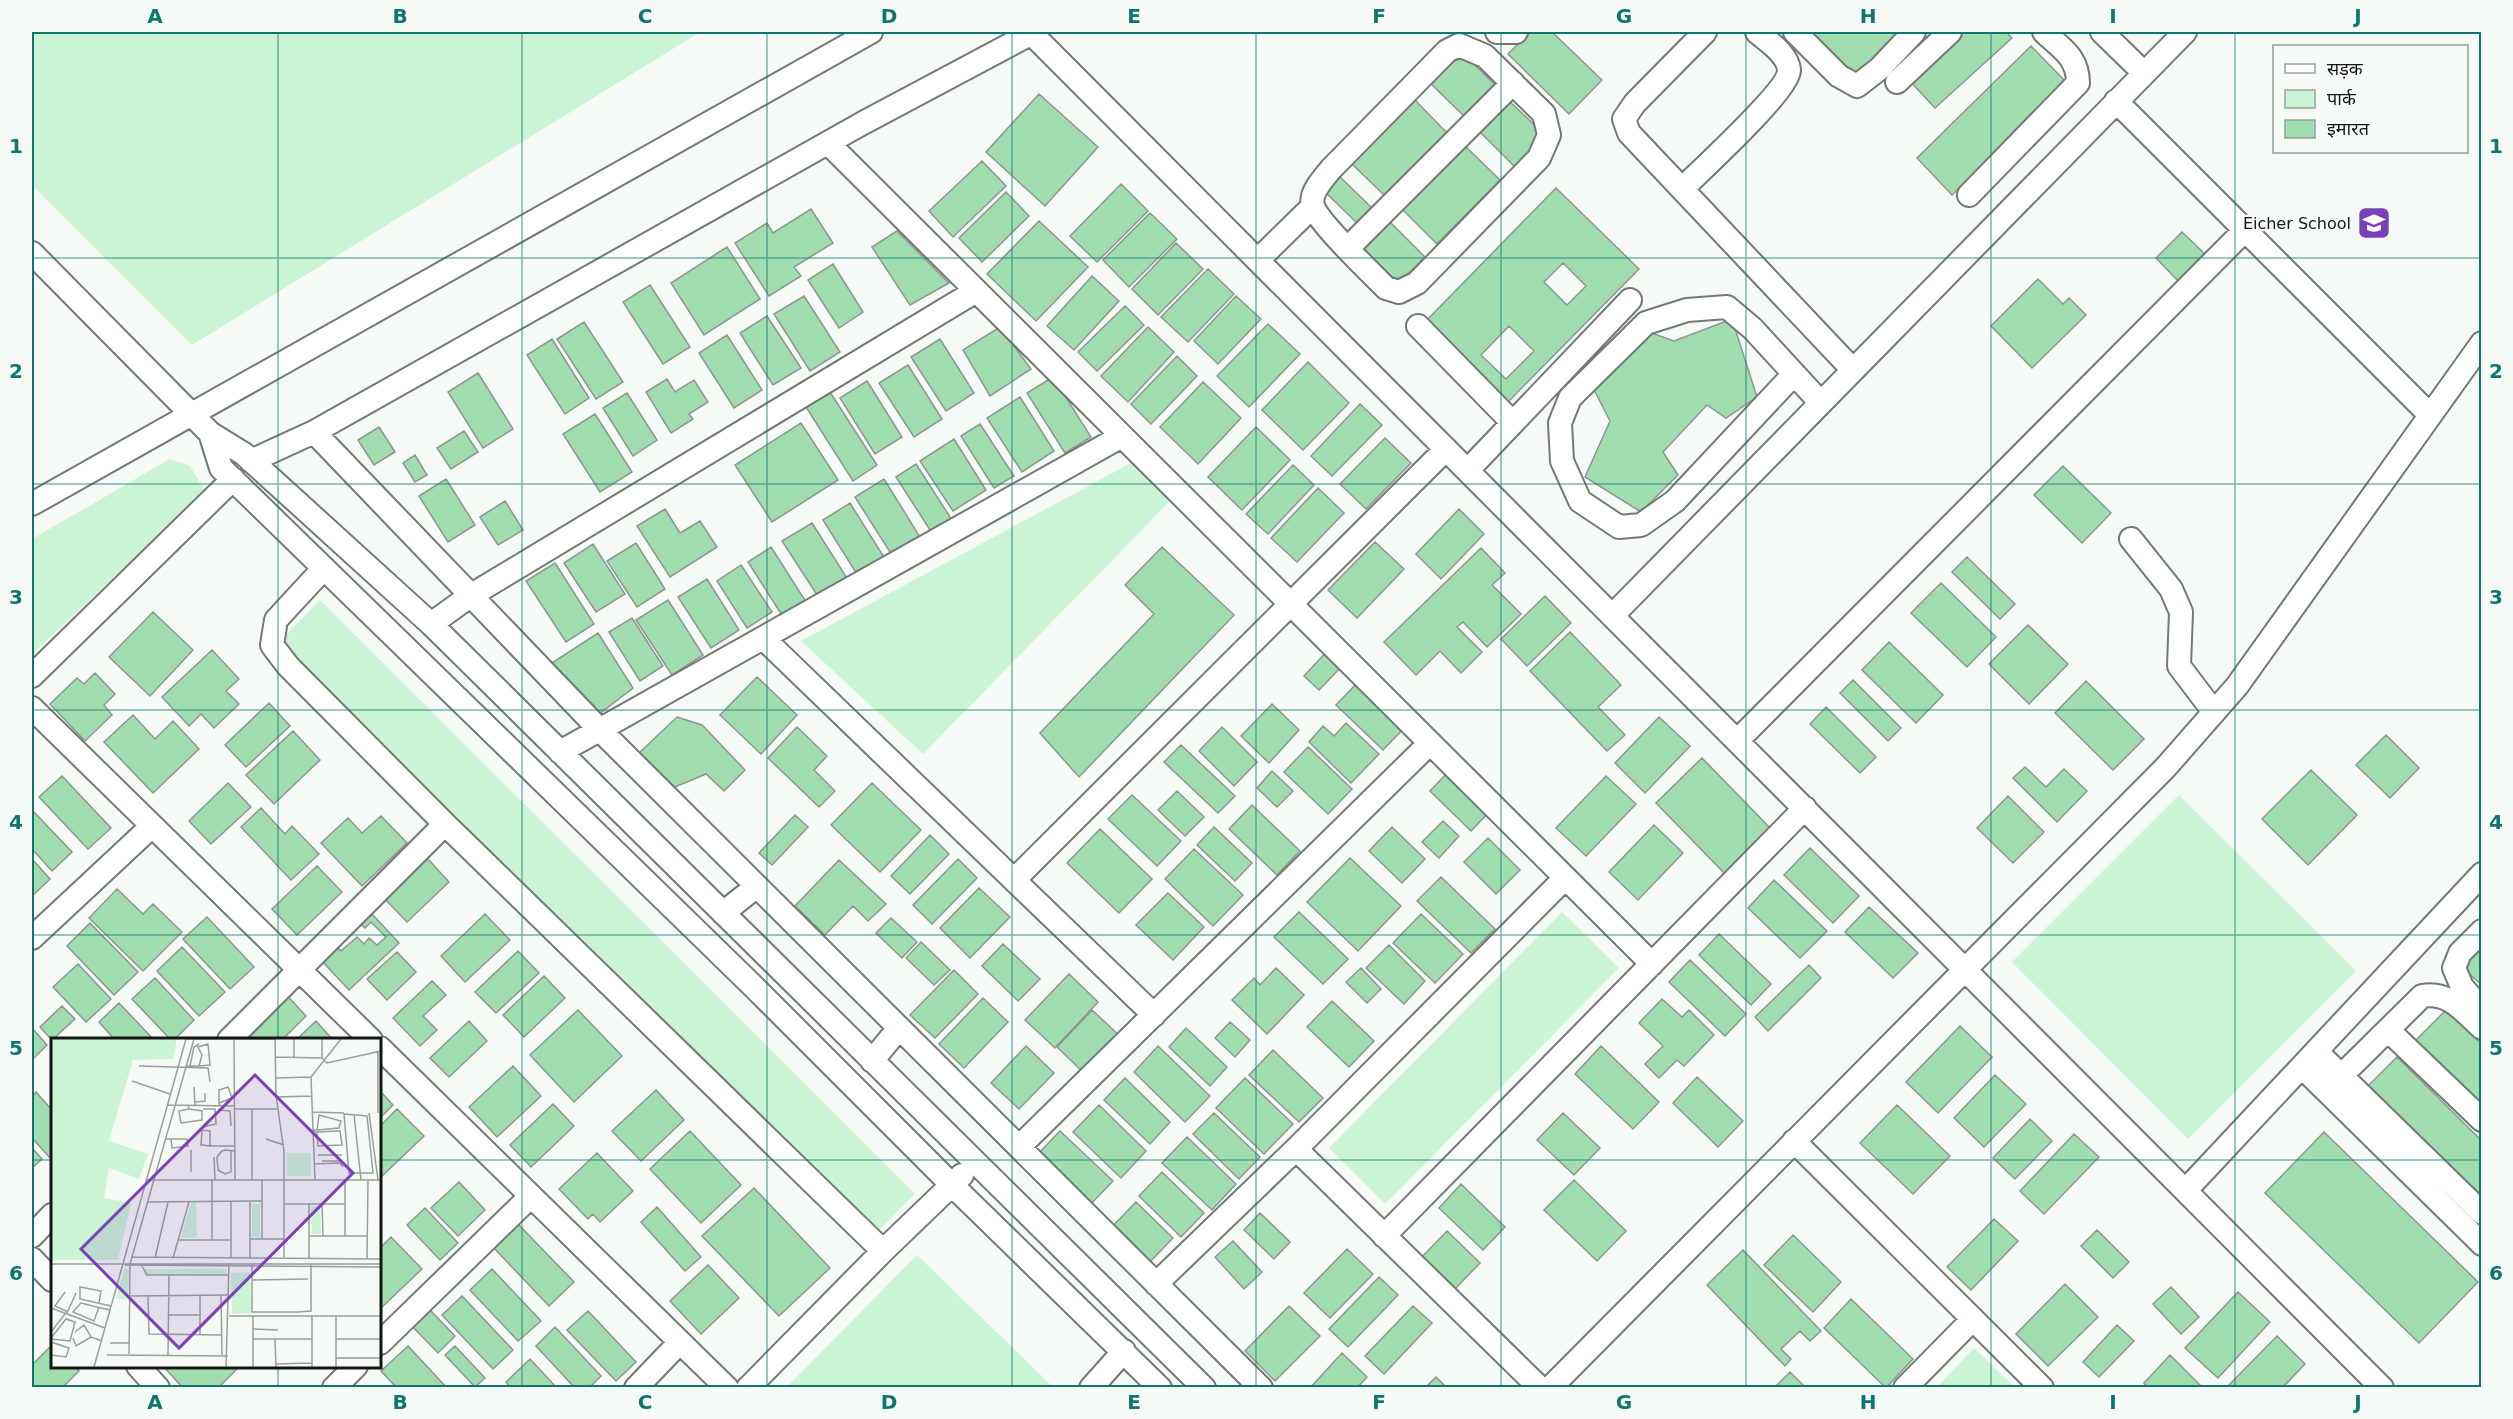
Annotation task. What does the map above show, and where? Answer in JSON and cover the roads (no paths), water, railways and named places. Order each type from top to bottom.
[{"type":"street","points":[[32,504],[871,32]]},
{"type":"street","points":[[251,461],[314,432],[863,123],[1032,32],[2382,1388]]},
{"type":"street","points":[[1497,32],[1516,32]]},
{"type":"street","points":[[1705,32],[1635,103],[1624,119],[1629,133],[1853,370]]},
{"type":"street","points":[[1682,189],[1773,98],[1786,79],[1789,69],[1784,57],[1757,32]]},
{"type":"street","points":[[1795,32],[1839,76],[1857,86],[1880,69],[1914,32]]},
{"type":"street","points":[[1897,82],[1950,32]]},
{"type":"street","points":[[1969,195],[2078,83],[2078,69],[2072,58],[2044,32]]},
{"type":"street","points":[[2102,32],[2144,74]]},
{"type":"street","points":[[1612,615],[2185,32]]},
{"type":"street","points":[[1258,260],[1312,206],[1314,191],[1330,169],[1447,51],[1459,45],[1479,53],[1544,114],[1549,135],[1539,158],[1417,283],[1399,292],[1386,288],[1323,222],[1312,206]]},
{"type":"street","points":[[1348,248],[1513,83]]},
{"type":"street","points":[[2116,101],[2429,414]]},
{"type":"street","points":[[829,144],[1652,964]]},
{"type":"street","points":[[1737,741],[2245,230]]},
{"type":"street","points":[[32,253],[210,433],[244,454],[431,624],[1204,1388]]},
{"type":"street","points":[[431,624],[470,596],[976,291]]},
{"type":"street","points":[[1468,470],[1630,300]]},
{"type":"street","points":[[1794,374],[1675,501],[1641,525],[1619,527],[1580,501],[1562,461],[1560,423],[1570,398],[1646,323],[1687,310],[1727,308],[1753,328],[1821,403]]},
{"type":"street","points":[[1418,326],[1513,423]]},
{"type":"street","points":[[1550,1388],[2166,767],[2237,686],[2481,343]]},
{"type":"street","points":[[314,432],[600,730],[1261,1388]]},
{"type":"street","points":[[210,433],[221,468],[754,987],[1160,1388]]},
{"type":"street","points":[[560,752],[1122,436]]},
{"type":"street","points":[[1014,880],[1446,449]]},
{"type":"street","points":[[32,676],[233,479]]},
{"type":"street","points":[[2131,539],[2170,589],[2181,612],[2179,666],[2214,712]]},
{"type":"street","points":[[324,568],[276,620],[272,645],[288,666],[445,824],[882,1251]]},
{"type":"street","points":[[764,638],[1154,1015]]},
{"type":"street","points":[[32,708],[369,1038]]},
{"type":"street","points":[[1019,1147],[1430,743]]},
{"type":"street","points":[[1384,1236],[1805,808]]},
{"type":"street","points":[[231,1038],[445,824]]},
{"type":"street","points":[[32,938],[152,826]]},
{"type":"street","points":[[2186,1190],[2481,874]]},
{"type":"street","points":[[1156,1284],[1296,1149],[1565,878]]},
{"type":"street","points":[[723,913],[757,886]]},
{"type":"street","points":[[2481,931],[2460,953],[2454,968],[2462,987],[2481,1009]]},
{"type":"street","points":[[2341,1076],[2421,996],[2433,993],[2449,998],[2481,1028]]},
{"type":"street","points":[[872,1061],[899,1028]]},
{"type":"street","points":[[2388,1030],[2481,1120]]},
{"type":"street","points":[[381,1049],[727,1388]]},
{"type":"street","points":[[2309,1059],[2341,1076],[2481,1213]]},
{"type":"street","points":[[2309,1059],[2481,1244]]},
{"type":"street","points":[[1794,1141],[2042,1388]]},
{"type":"street","points":[[1296,1149],[1540,1388]]},
{"type":"street","points":[[748,1388],[882,1251],[974,1162]]},
{"type":"street","points":[[382,1337],[531,1196]]},
{"type":"street","points":[[32,1236],[51,1216]]},
{"type":"street","points":[[32,1259],[51,1279]]},
{"type":"street","points":[[1905,1388],[1973,1319]]},
{"type":"street","points":[[636,1388],[680,1342]]},
{"type":"street","points":[[1091,1388],[1124,1351]]},
{"type":"street","points":[[140,1368],[159,1388]]},
{"type":"street","points":[[334,1388],[354,1368]]},
{"type":"place","name":"Eicher School","points":[[2374,223]]}]
